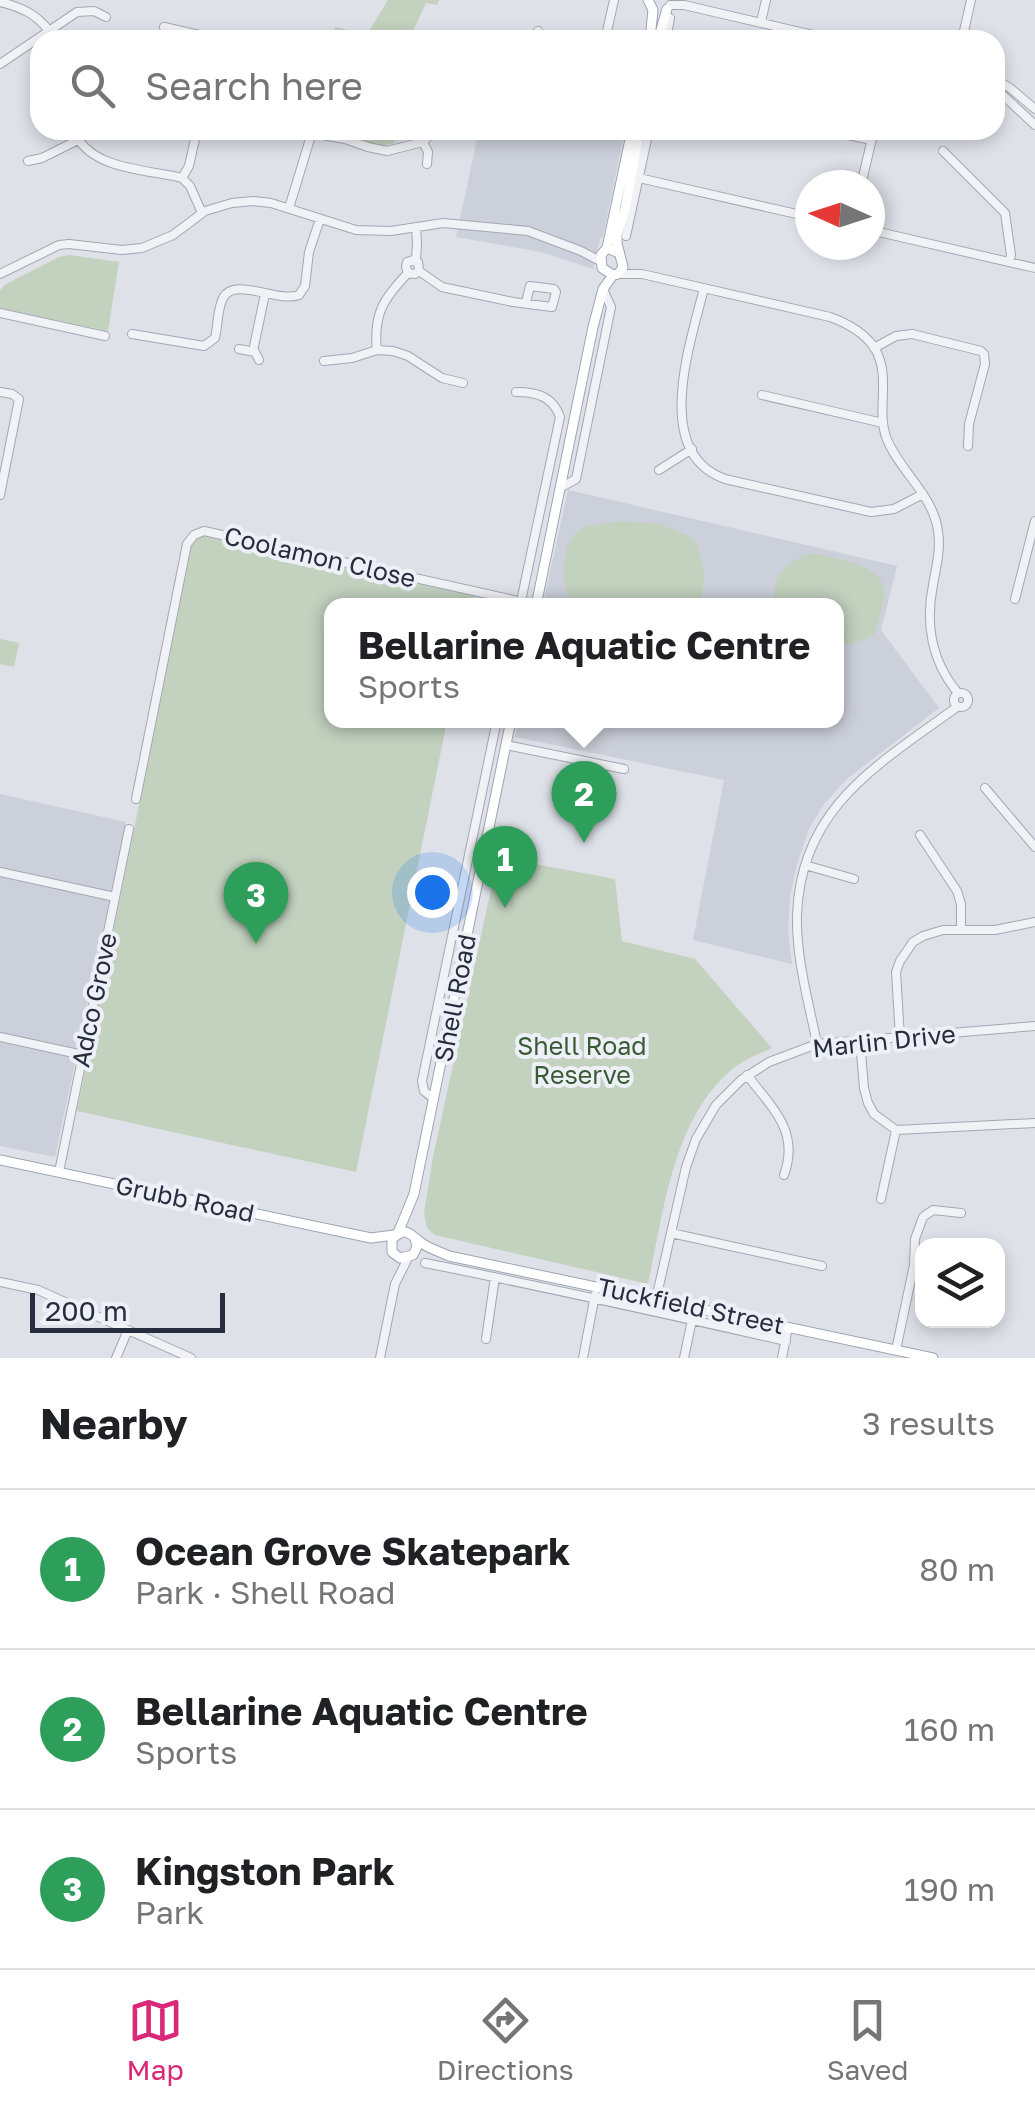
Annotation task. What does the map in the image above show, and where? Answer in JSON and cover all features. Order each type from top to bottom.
[{"type":"main road","points":[[648,3],[659,12],[670,7]]},
{"type":"main road","points":[[648,3],[649,30]]},
{"type":"main road","points":[[593,327],[603,257],[633,140]]},
{"type":"main road","points":[[537,598],[602,289],[623,267],[617,235],[634,140]]},
{"type":"main road","points":[[603,257],[620,256]]},
{"type":"main road","points":[[603,257],[616,274]]},
{"type":"main road","name":"Shell Road","points":[[397,1234],[414,1194],[509,728]]},
{"type":"main road","name":"Grubb Road","points":[[0,1160],[370,1238],[397,1234]]},
{"type":"main road","name":"Shell Road","points":[[414,1194],[415,1237]]},
{"type":"main road","points":[[407,1232],[415,1237],[417,1247],[410,1256],[400,1258],[393,1253],[390,1243],[397,1234],[407,1232]]},
{"type":"main road","name":"Tuckfield Street","points":[[415,1237],[449,1256],[788,1327],[883,1353],[896,1350],[933,1358]]},
{"type":"main road","name":"Grubb Road","points":[[370,1238],[393,1253]]},
{"type":"main road","name":"Tuckfield Street","points":[[410,1256],[449,1256]]},
{"type":"street","points":[[607,30],[614,0]]},
{"type":"street","points":[[761,22],[766,0]]},
{"type":"street","points":[[964,30],[971,0]]},
{"type":"street","points":[[0,2],[26,10],[49,30],[81,11],[94,11],[106,17]]},
{"type":"street","points":[[670,7],[684,5],[794,30]]},
{"type":"street","points":[[164,27],[177,30]]},
{"type":"street","points":[[0,64],[30,43]]},
{"type":"street","points":[[1005,85],[1035,108]]},
{"type":"street","points":[[1005,98],[1035,126]]},
{"type":"street","points":[[28,161],[42,158],[69,140]]},
{"type":"street","points":[[80,140],[89,153],[105,161],[182,178],[202,213]]},
{"type":"street","points":[[182,178],[195,140]]},
{"type":"street","points":[[289,208],[308,140]]},
{"type":"street","points":[[349,140],[382,151],[422,142],[428,152],[426,164]]},
{"type":"street","points":[[626,236],[646,140]]},
{"type":"street","points":[[864,170],[871,140]]},
{"type":"street","points":[[943,151],[1005,213],[1009,262]]},
{"type":"street","points":[[639,178],[795,214]]},
{"type":"street","points":[[0,274],[58,245],[142,248],[173,234],[202,213],[232,202],[253,201],[271,202],[356,230],[376,232],[443,223],[528,231],[603,257]]},
{"type":"street","points":[[132,334],[204,346],[215,338],[226,294],[239,288],[290,298],[303,292],[309,252],[320,220]]},
{"type":"street","points":[[416,226],[419,271]]},
{"type":"street","points":[[885,233],[1035,268]]},
{"type":"street","points":[[620,256],[642,274]]},
{"type":"street","points":[[408,273],[407,262],[416,260]]},
{"type":"street","points":[[408,273],[419,271]]},
{"type":"street","points":[[419,271],[438,286],[526,302]]},
{"type":"street","points":[[378,350],[378,315],[391,291],[408,273]]},
{"type":"street","points":[[616,274],[642,274],[830,317],[858,330],[874,348],[883,371],[883,423],[892,450],[934,514],[938,554],[928,620],[944,675],[958,693],[953,701],[957,707],[852,786],[820,829],[805,865],[798,933],[817,1044]]},
{"type":"street","points":[[704,288],[680,390],[680,414],[692,449],[706,470],[714,476],[871,512],[894,510],[923,494]]},
{"type":"street","points":[[549,476],[560,483],[576,479],[611,308],[602,289]]},
{"type":"street","points":[[239,349],[256,356],[265,294]]},
{"type":"street","points":[[0,313],[104,336]]},
{"type":"street","points":[[874,348],[896,336],[912,334],[981,350],[985,364],[969,424],[968,446]]},
{"type":"street","points":[[324,361],[378,350],[401,353],[442,378],[463,383]]},
{"type":"street","points":[[0,392],[18,399],[0,494]]},
{"type":"street","points":[[516,392],[544,396],[560,416],[522,598]]},
{"type":"street","points":[[762,395],[883,423]]},
{"type":"street","points":[[658,470],[692,449]]},
{"type":"street","points":[[1015,599],[1035,521]]},
{"type":"street","name":"Coolamon Close","points":[[136,798],[188,544],[194,535],[204,531],[495,598]]},
{"type":"street","name":"Shell Road","points":[[434,1098],[424,1091],[422,1081],[495,728]]},
{"type":"street","points":[[506,744],[624,768]]},
{"type":"street","points":[[985,788],[1035,847]]},
{"type":"street","name":"Adco Grove","points":[[59,1172],[129,829]]},
{"type":"street","points":[[920,834],[957,891],[962,930]]},
{"type":"street","points":[[805,865],[854,879]]},
{"type":"street","points":[[0,872],[115,897]]},
{"type":"street","points":[[900,1038],[896,984],[900,961],[923,936],[943,930],[995,930],[1035,922]]},
{"type":"street","name":"Marlin Drive","points":[[656,1298],[696,1139],[726,1092],[747,1076],[784,1055],[817,1044],[1035,1026]]},
{"type":"street","points":[[0,1037],[83,1055]]},
{"type":"street","points":[[860,1041],[868,1102],[874,1114],[896,1130],[1035,1124]]},
{"type":"street","points":[[747,1076],[788,1134],[790,1154],[784,1175]]},
{"type":"street","points":[[881,1199],[896,1130]]},
{"type":"street","points":[[896,1350],[914,1265],[915,1239],[923,1217],[933,1210],[962,1212]]},
{"type":"street","points":[[671,1233],[822,1266]]},
{"type":"street","points":[[380,1358],[395,1284],[393,1253]]},
{"type":"street","points":[[395,1284],[410,1256]]},
{"type":"street","name":"Tuckfield Street","points":[[425,1263],[786,1341]]},
{"type":"street","points":[[486,1339],[496,1277]]},
{"type":"street","points":[[0,1282],[38,1290],[191,1358]]},
{"type":"street","points":[[583,1358],[597,1286]]},
{"type":"street","points":[[684,1358],[692,1320]]},
{"type":"street","points":[[782,1358],[788,1327]]},
{"type":"street","points":[[116,1358],[128,1330]]},
{"type":"shaded area","points":[[477,140],[623,140],[593,269],[541,252],[456,237]]},
{"type":"shaded area","points":[[568,490],[897,566],[881,630],[939,708],[847,779],[824,804],[809,829],[790,898],[788,932],[792,964],[693,940],[724,780],[515,737],[517,728],[844,728],[844,598],[545,598]]},
{"type":"shaded area","points":[[0,794],[126,822],[55,1157],[0,1146]]},
{"type":"green space","points":[[388,0],[439,0],[437,5],[426,3],[414,30],[369,30]]},
{"type":"green space","points":[[362,140],[395,143],[381,146]]},
{"type":"green space","points":[[69,255],[119,262],[108,331],[0,308],[0,290],[6,284]]},
{"type":"green space","points":[[621,521],[660,524],[695,539],[704,580],[701,598],[569,598],[566,554],[574,535],[585,527]]},
{"type":"green space","points":[[204,531],[476,592],[475,598],[324,598],[324,728],[446,728],[356,1172],[77,1111],[158,711],[187,544]]},
{"type":"green space","points":[[809,553],[848,561],[876,575],[884,593],[874,635],[844,644],[844,598],[774,598],[777,578],[791,562]]},
{"type":"green space","points":[[0,639],[19,643],[14,667],[0,664]]},
{"type":"green space","name":"Shell Road Reserve","points":[[498,857],[615,879],[622,941],[695,959],[772,1048],[738,1065],[716,1085],[699,1109],[685,1136],[666,1195],[648,1284],[435,1235],[427,1228],[424,1213],[433,1157]]},
{"type":"place","name":"Bellarine Aquatic Centre","points":[[584,843]]},
{"type":"place","name":"Ocean Grove Skatepark","points":[[505,908]]},
{"type":"place","name":"Kingston Park","points":[[256,944]]}]
